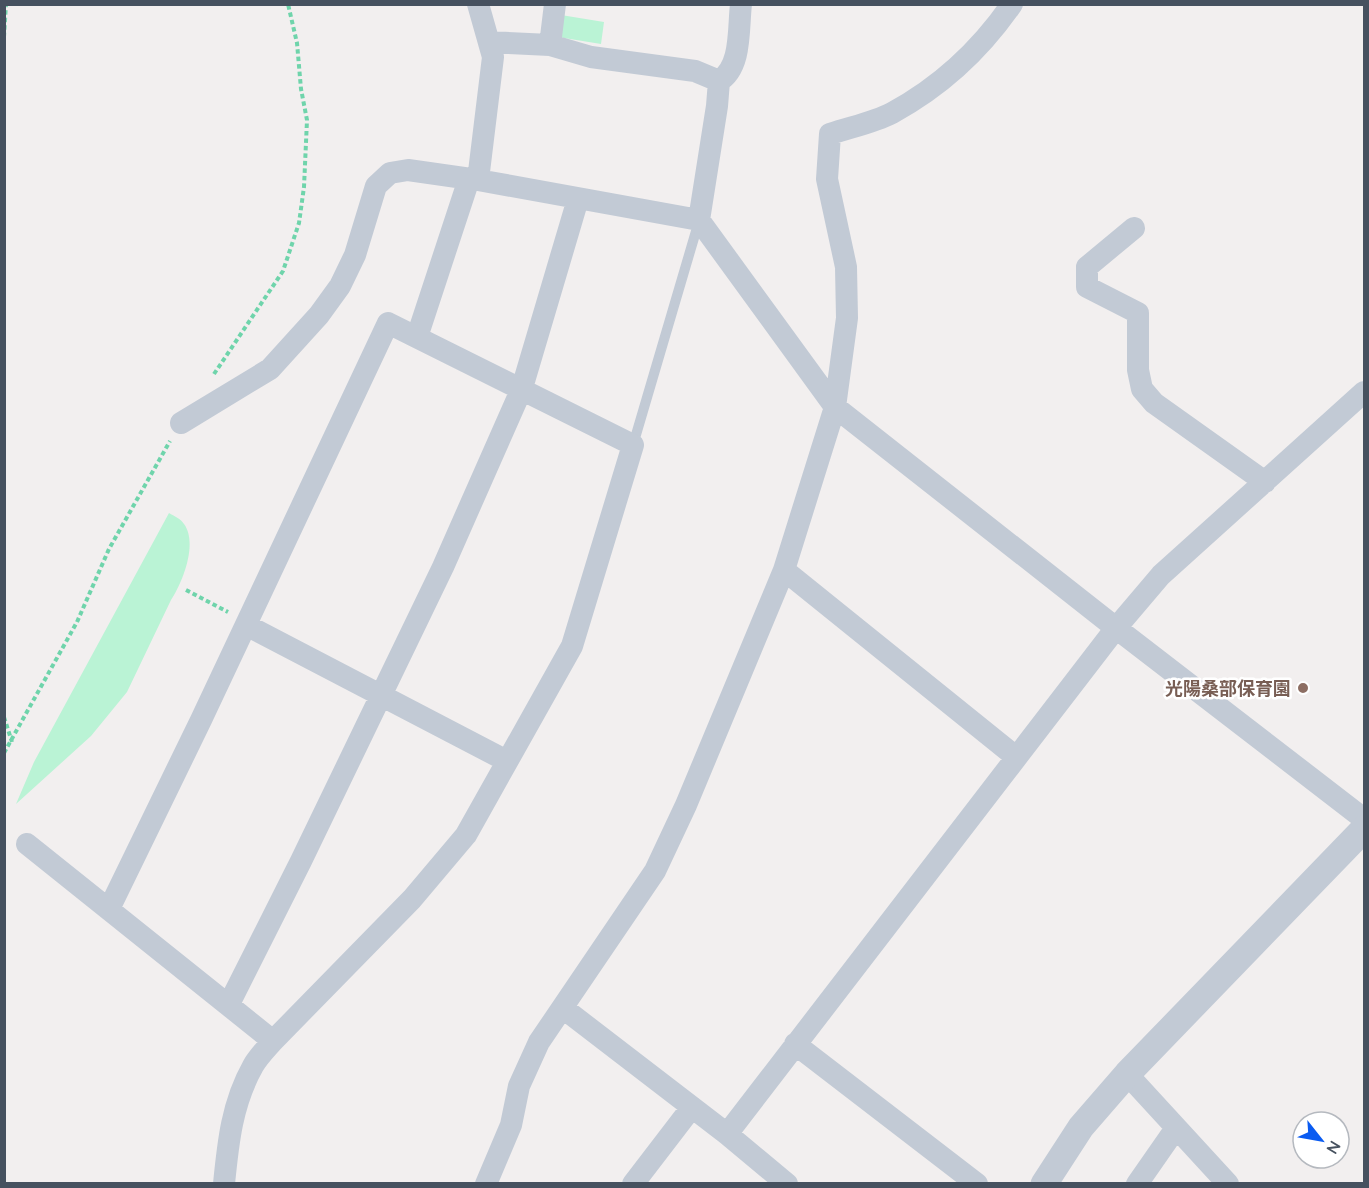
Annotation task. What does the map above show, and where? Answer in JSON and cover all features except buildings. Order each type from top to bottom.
[{"type":"street","points":[[417,337],[474,179],[494,57],[478,4]]},
{"type":"street","points":[[550,45],[555,4]]},
{"type":"street","points":[[719,81],[728,75],[735,64],[741,4]]},
{"type":"street","points":[[486,1184],[511,1125],[519,1086],[539,1042],[655,871],[691,795],[784,570],[835,407],[847,318],[846,267],[827,179],[830,134],[890,114],[941,82],[997,26],[1012,4]]},
{"type":"street","points":[[490,42],[550,45],[591,57],[695,71],[719,81]]},
{"type":"street","points":[[699,220],[719,81]]},
{"type":"street","points":[[181,423],[270,369],[319,315],[340,286],[355,255],[376,186],[390,173],[408,170],[474,179],[578,200],[699,220],[835,407],[1116,628],[1365,819]]},
{"type":"street","points":[[229,1004],[443,567],[522,388],[578,200]]},
{"type":"street","points":[[1134,228],[1087,267],[1086,287],[1138,313],[1137,370],[1142,389],[1154,403],[1265,482]]},
{"type":"street","points":[[109,909],[388,323],[633,445],[572,646],[557,675],[466,836],[412,899],[273,1041],[254,1064],[241,1089],[229,1134],[224,1184]]},
{"type":"street","points":[[727,1134],[1116,628],[1161,575],[1365,392]]},
{"type":"street","points":[[784,570],[1016,757]]},
{"type":"street","points":[[247,623],[507,761]]},
{"type":"street","points":[[1044,1184],[1081,1127],[1127,1074],[1365,829]]},
{"type":"street","points":[[27,844],[273,1041]]},
{"type":"street","points":[[563,1008],[727,1134],[787,1184]]},
{"type":"street","points":[[795,1044],[977,1184]]},
{"type":"street","points":[[1127,1074],[1228,1184]]},
{"type":"street","points":[[633,1184],[692,1107]]},
{"type":"street","points":[[1137,1184],[1176,1128]]},
{"type":"lane","points":[[633,445],[699,220]]},
{"type":"path","points":[[4,37],[6,4]]},
{"type":"path","points":[[213,375],[283,271],[299,223],[304,187],[307,120],[301,89],[297,43],[288,4]]},
{"type":"path","points":[[4,753],[12,743],[77,622],[110,549],[181,423]]},
{"type":"path","points":[[186,590],[247,623]]},
{"type":"path","points":[[4,717],[12,743]]},
{"type":"green space","points":[[561,15],[604,22],[601,44],[558,37]]},
{"type":"green space","points":[[169,513],[184,524],[188,532],[190,541],[187,562],[180,583],[127,692],[91,736],[16,804],[34,762]]},
{"type":"place","name":"光陽桑部保育園","points":[[1303,688]]}]
